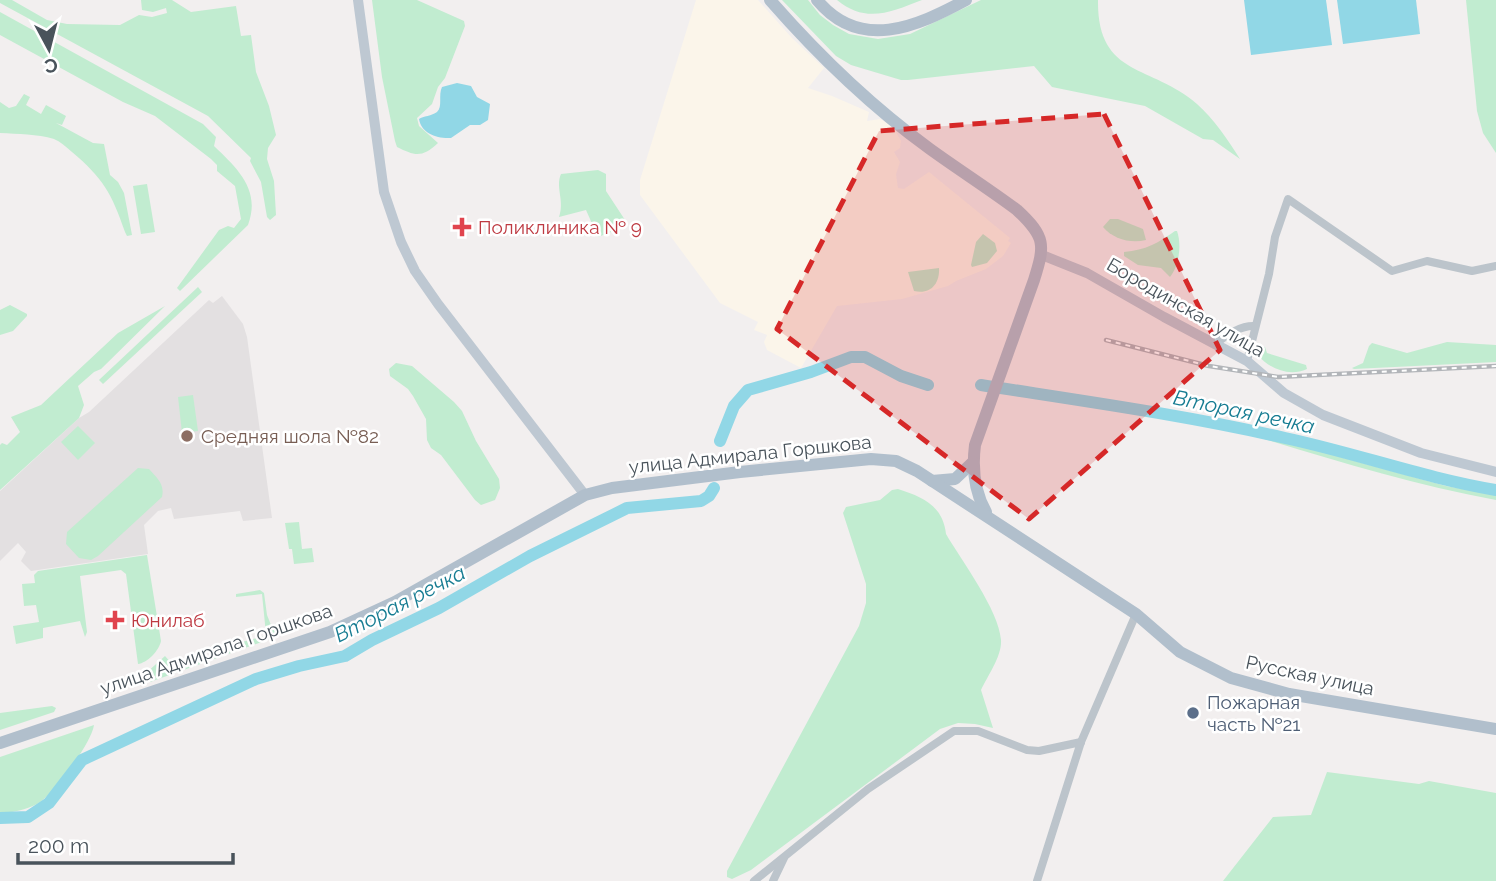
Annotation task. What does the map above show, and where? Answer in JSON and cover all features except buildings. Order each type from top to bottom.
[{"type":"main road","points":[[358,0],[382,184],[401,242],[415,271],[438,304],[586,495]]},
{"type":"main road","points":[[770,0],[828,62],[877,106],[1030,222],[1041,241],[1045,256]]},
{"type":"main road","points":[[776,0],[805,34],[889,110],[1034,218],[1045,237],[1045,256],[977,438],[973,462],[979,500],[989,516]]},
{"type":"main road","points":[[817,0],[826,11],[851,28],[877,31],[908,26],[967,0]]},
{"type":"main road","points":[[827,0],[853,20],[878,23],[907,20],[953,0]]},
{"type":"main road","name":"Бородинская улица","points":[[1045,256],[1087,273],[1247,361],[1284,393],[1323,415],[1421,453],[1496,472]]},
{"type":"main road","name":"улица Адмирала Горшкова","points":[[0,743],[341,627],[395,602],[586,495],[612,488],[871,458],[896,461],[989,516]]},
{"type":"main road","points":[[932,481],[955,479],[973,462]]},
{"type":"main road","name":"Русская улица","points":[[989,516],[1136,614],[1189,658],[1250,685],[1496,729]]},
{"type":"street","points":[[1247,361],[1270,270],[1275,237],[1288,199],[1391,271],[1427,261],[1472,271],[1496,266]]},
{"type":"street","points":[[1215,344],[1235,331],[1249,325],[1255,326]]},
{"type":"street","points":[[1037,881],[1081,742],[1136,614]]},
{"type":"street","points":[[754,881],[868,789],[954,731],[978,731],[1027,750],[1039,751],[1081,742]]},
{"type":"street","points":[[774,881],[786,855]]},
{"type":"highlighted area","points":[[1104,114],[1220,350],[1029,519],[777,329],[879,131]]},
{"type":"shaded area","points":[[696,0],[758,0],[824,68],[808,88],[869,112],[867,121],[880,119],[892,125],[901,141],[900,148],[894,152],[900,162],[896,174],[898,188],[904,189],[929,172],[1010,238],[1008,241],[1011,243],[1003,256],[986,269],[948,286],[902,299],[837,306],[801,368],[767,350],[764,342],[767,335],[754,330],[758,322],[720,303],[640,195],[640,180]]},
{"type":"shaded area","name":"Средняя шола №82","points":[[222,296],[243,324],[247,337],[272,518],[243,521],[240,511],[174,519],[171,508],[158,511],[144,525],[148,554],[31,571],[21,561],[26,552],[18,543],[0,561],[0,491],[209,300],[213,303]]},
{"type":"green space","points":[[0,0],[12,0],[47,20],[67,24],[120,25],[139,15],[152,17],[167,13],[166,8],[153,12],[142,10],[141,0],[172,0],[191,12],[236,6],[241,36],[251,35],[256,72],[269,106],[276,135],[268,148],[267,159],[274,181],[276,215],[270,220],[267,217],[261,182],[251,158],[208,116],[0,3]]},
{"type":"green space","points":[[372,0],[417,0],[464,21],[465,26],[445,78],[438,87],[432,104],[417,118],[419,126],[438,143],[423,153],[414,154],[403,150],[397,147],[395,141],[382,77]]},
{"type":"green space","points":[[782,0],[808,0],[820,15],[849,34],[878,39],[910,34],[981,0],[1098,0],[1100,25],[1107,44],[1117,57],[1197,104],[1226,137],[1240,159],[1213,140],[1203,139],[1145,106],[1052,87],[1034,66],[901,80],[851,65],[836,56]]},
{"type":"green space","points":[[837,0],[922,0],[889,12],[868,14],[858,12]]},
{"type":"green space","points":[[1466,0],[1496,0],[1496,153],[1483,133],[1477,111]]},
{"type":"green space","points":[[0,12],[203,124],[216,137],[214,146],[245,181],[252,201],[248,225],[180,291],[177,288],[219,230],[228,226],[234,228],[241,219],[235,186],[217,171],[217,165],[211,159],[155,116],[123,102],[0,35]]},
{"type":"green space","points":[[24,94],[30,97],[26,105],[41,114],[46,105],[66,116],[62,125],[56,123],[93,143],[104,144],[110,175],[124,193],[132,235],[127,236],[116,207],[99,179],[83,161],[63,145],[54,139],[41,136],[0,133],[0,102],[9,108],[16,106]]},
{"type":"green space","points":[[598,170],[606,174],[606,191],[625,220],[619,229],[598,237],[586,210],[559,217],[559,179],[561,174]]},
{"type":"green space","points":[[147,184],[155,232],[141,234],[133,186]]},
{"type":"green space","points":[[1110,219],[1118,219],[1143,229],[1146,240],[1128,241],[1112,235],[1103,227]]},
{"type":"green space","points":[[1175,231],[1179,237],[1179,255],[1170,277],[1161,268],[1138,265],[1124,256],[1124,252],[1139,250]]},
{"type":"green space","points":[[983,234],[995,243],[997,251],[987,263],[972,267],[976,242]]},
{"type":"green space","points":[[939,268],[938,279],[933,287],[925,291],[914,291],[908,272]]},
{"type":"green space","points":[[198,287],[202,292],[103,384],[99,380]]},
{"type":"green space","points":[[10,305],[27,316],[13,331],[0,335],[0,310]]},
{"type":"green space","points":[[165,306],[101,369],[78,386],[84,405],[79,418],[0,490],[0,445],[7,445],[20,432],[11,417],[41,405],[118,333]]},
{"type":"green space","points":[[1447,342],[1496,345],[1496,362],[1352,368],[1363,363],[1372,343],[1407,353]]},
{"type":"green space","points":[[1260,346],[1265,347],[1267,353],[1306,365],[1307,369],[1286,372],[1273,367],[1257,354],[1256,350]]},
{"type":"green space","points":[[396,363],[412,366],[462,411],[499,479],[500,488],[495,500],[481,505],[441,455],[431,448],[427,440],[426,419],[413,396],[390,376],[389,369]]},
{"type":"green space","points":[[193,395],[198,431],[182,433],[178,397]]},
{"type":"green space","points":[[78,426],[95,443],[78,460],[61,442]]},
{"type":"green space","points":[[1260,435],[1446,486],[1496,495],[1496,500],[1376,472],[1258,437]]},
{"type":"green space","points":[[138,468],[149,469],[157,478],[162,488],[162,497],[98,556],[91,560],[79,558],[66,544],[67,532]]},
{"type":"green space","points":[[898,489],[923,499],[941,516],[946,534],[994,614],[1001,646],[981,690],[993,728],[958,723],[940,729],[751,870],[732,879],[727,877],[727,871],[859,626],[866,603],[866,584],[843,513],[846,507],[880,500],[892,490]]},
{"type":"green space","points":[[299,522],[302,549],[312,548],[314,562],[294,564],[285,523]]},
{"type":"green space","points":[[147,555],[161,641],[149,659],[138,664],[126,574],[121,570],[80,576],[87,632],[85,637],[80,621],[43,628],[43,638],[16,644],[13,626],[39,622],[36,605],[24,606],[22,584],[35,583],[34,575],[38,571]]},
{"type":"green space","points":[[260,590],[264,593],[271,625],[323,620],[150,682],[146,681],[145,674],[165,656],[173,665],[208,660],[224,647],[264,636],[262,594],[236,597],[236,594]]},
{"type":"green space","points":[[52,706],[56,708],[54,712],[0,730],[0,713]]},
{"type":"green space","points":[[94,725],[79,755],[62,780],[44,799],[28,808],[0,814],[0,757]]},
{"type":"green space","points":[[1327,772],[1419,784],[1429,781],[1496,793],[1496,881],[1223,881],[1273,817],[1311,815]]},
{"type":"water","points":[[1244,0],[1326,0],[1332,45],[1251,55]]},
{"type":"water","points":[[1337,0],[1416,0],[1420,34],[1343,44]]},
{"type":"water","points":[[457,83],[471,86],[477,97],[490,104],[488,120],[480,125],[470,125],[451,138],[430,134],[420,124],[419,119],[439,110],[442,87]]},
{"type":"waterway","name":"Вторая речка","points":[[720,441],[734,406],[748,390],[851,357],[865,357],[901,376],[928,385]]},
{"type":"waterway","name":"Вторая речка","points":[[981,385],[1210,422],[1496,490]]},
{"type":"waterway","name":"Вторая речка","points":[[0,818],[28,817],[49,803],[82,760],[256,679],[345,656],[439,608],[530,556],[627,508],[701,501],[709,496],[714,488]]},
{"type":"railway","points":[[1106,340],[1209,366],[1278,377],[1496,366]]},
{"type":"place","name":"Поликлиника № 9","points":[[462,227]]},
{"type":"place","name":"Средняя шола №82","points":[[187,436]]},
{"type":"place","name":"Юнилаб","points":[[115,620]]},
{"type":"place","name":"Пожарная часть №21","points":[[1193,713]]}]
